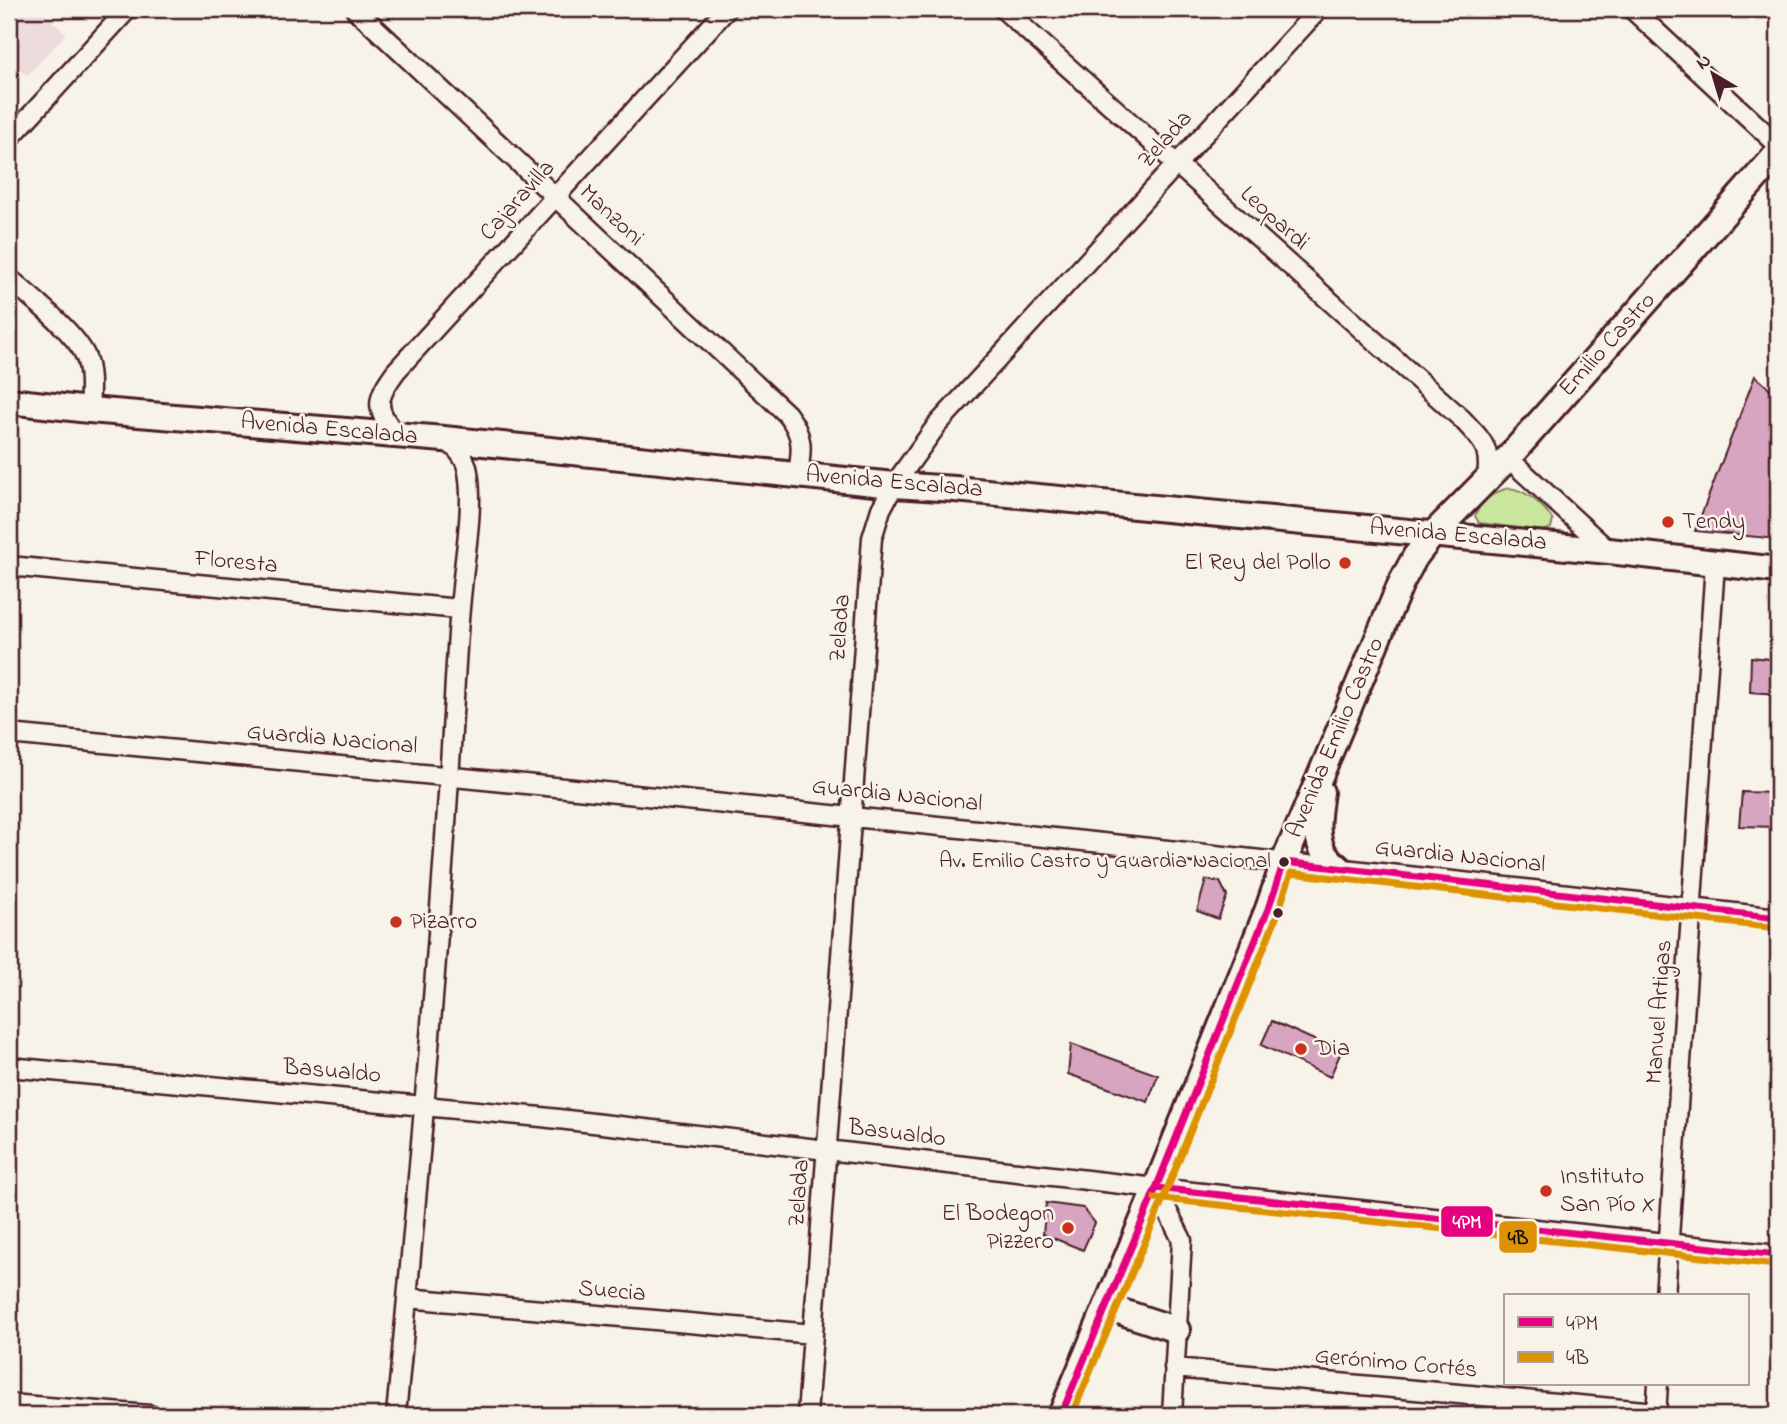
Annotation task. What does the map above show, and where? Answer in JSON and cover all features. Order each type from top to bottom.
[{"type":"street","points":[[9,139],[128,9]]},
{"type":"street","name":"Manzoni","points":[[355,9],[787,414],[801,439],[802,453],[798,474]]},
{"type":"street","name":"Cajaravilla","points":[[398,436],[381,414],[385,386],[396,371],[727,9]]},
{"type":"street","name":"Leopardi","points":[[1003,9],[1462,419],[1484,444],[1489,461],[1487,479]]},
{"type":"street","name":"Zelada","points":[[807,1415],[872,538],[881,509],[894,485],[937,425],[1319,9]]},
{"type":"street","points":[[1632,9],[1778,145]]},
{"type":"street","name":"Emilio Castro","points":[[1433,534],[1508,458],[1778,153]]},
{"type":"street","points":[[9,278],[71,334],[85,356],[90,381],[89,410]]},
{"type":"street","name":"Avenida Escalada","points":[[9,401],[444,439],[894,485],[1609,551],[1778,570]]},
{"type":"street","points":[[396,1415],[425,1105],[450,775],[459,609],[468,523],[468,471],[462,454],[444,439]]},
{"type":"street","points":[[1508,458],[1609,551]]},
{"type":"street","name":"Avenida Emilio Castro","points":[[1062,1415],[1156,1188],[1268,909],[1284,862],[1401,583],[1415,557],[1433,534]]},
{"type":"street","name":"Manuel Artigas","points":[[1665,1294],[1715,564]]},
{"type":"street","name":"Floresta","points":[[9,566],[459,609]]},
{"type":"street","name":"Guardia Nacional","points":[[9,734],[852,816],[1778,918]]},
{"type":"street","points":[[1324,767],[1317,830],[1325,855],[1339,869]]},
{"type":"street","name":"Basualdo","points":[[9,1067],[541,1116],[1156,1188],[1778,1255]]},
{"type":"street","points":[[1156,1188],[1182,1240],[1172,1415]]},
{"type":"street","name":"Suecia","points":[[407,1298],[813,1334]]},
{"type":"street","points":[[1107,1307],[1177,1330]]},
{"type":"street","name":"Gerónimo Cortés","points":[[1174,1368],[1656,1414]]},
{"type":"street","points":[[1656,1414],[1658,1386]]},
{"type":"street","points":[[9,1404],[150,1415]]},
{"type":"shaded area","points":[[9,9],[39,9],[66,34],[27,76],[9,59]]},
{"type":"green space","points":[[1509,488],[1528,495],[1539,504],[1553,520],[1551,528],[1543,531],[1479,523],[1475,516],[1484,502]]},
{"type":"building","points":[[1755,376],[1778,396],[1778,539],[1695,531]]},
{"type":"building","points":[[1751,657],[1778,660],[1778,694],[1750,692]]},
{"type":"building","points":[[1742,792],[1778,793],[1778,827],[1739,826]]},
{"type":"building","points":[[1206,880],[1220,882],[1227,896],[1218,919],[1197,911]]},
{"type":"building","name":"Dia","points":[[1272,1021],[1341,1052],[1330,1077],[1261,1045]]},
{"type":"building","points":[[1071,1044],[1158,1075],[1148,1102],[1068,1074]]},
{"type":"building","name":"El Bodegon Pizzero","points":[[1046,1203],[1083,1208],[1095,1223],[1083,1250],[1043,1234]]},
{"type":"transit line","name":"4PM","points":[[1061,1415],[1156,1188],[1268,909],[1284,862],[1778,918]]},
{"type":"transit line","name":"4B","points":[[1072,1415],[1166,1192],[1278,913],[1291,873],[1777,928]]},
{"type":"transit line","name":"4PM","points":[[1156,1188],[1778,1255]]},
{"type":"transit line","name":"4B","points":[[1155,1198],[1777,1265]]},
{"type":"place","name":"Tendy","points":[[1668,522]]},
{"type":"place","name":"El Rey del Pollo","points":[[1345,563]]},
{"type":"place","name":"Av. Emilio Castro y Guardia Nacional","points":[[1284,862]]},
{"type":"place","name":"Pizarro","points":[[396,922]]},
{"type":"place","name":"Dia","points":[[1301,1049]]},
{"type":"place","name":"Instituto San Pío X","points":[[1546,1191]]},
{"type":"place","name":"El Bodegon Pizzero","points":[[1068,1228]]}]
